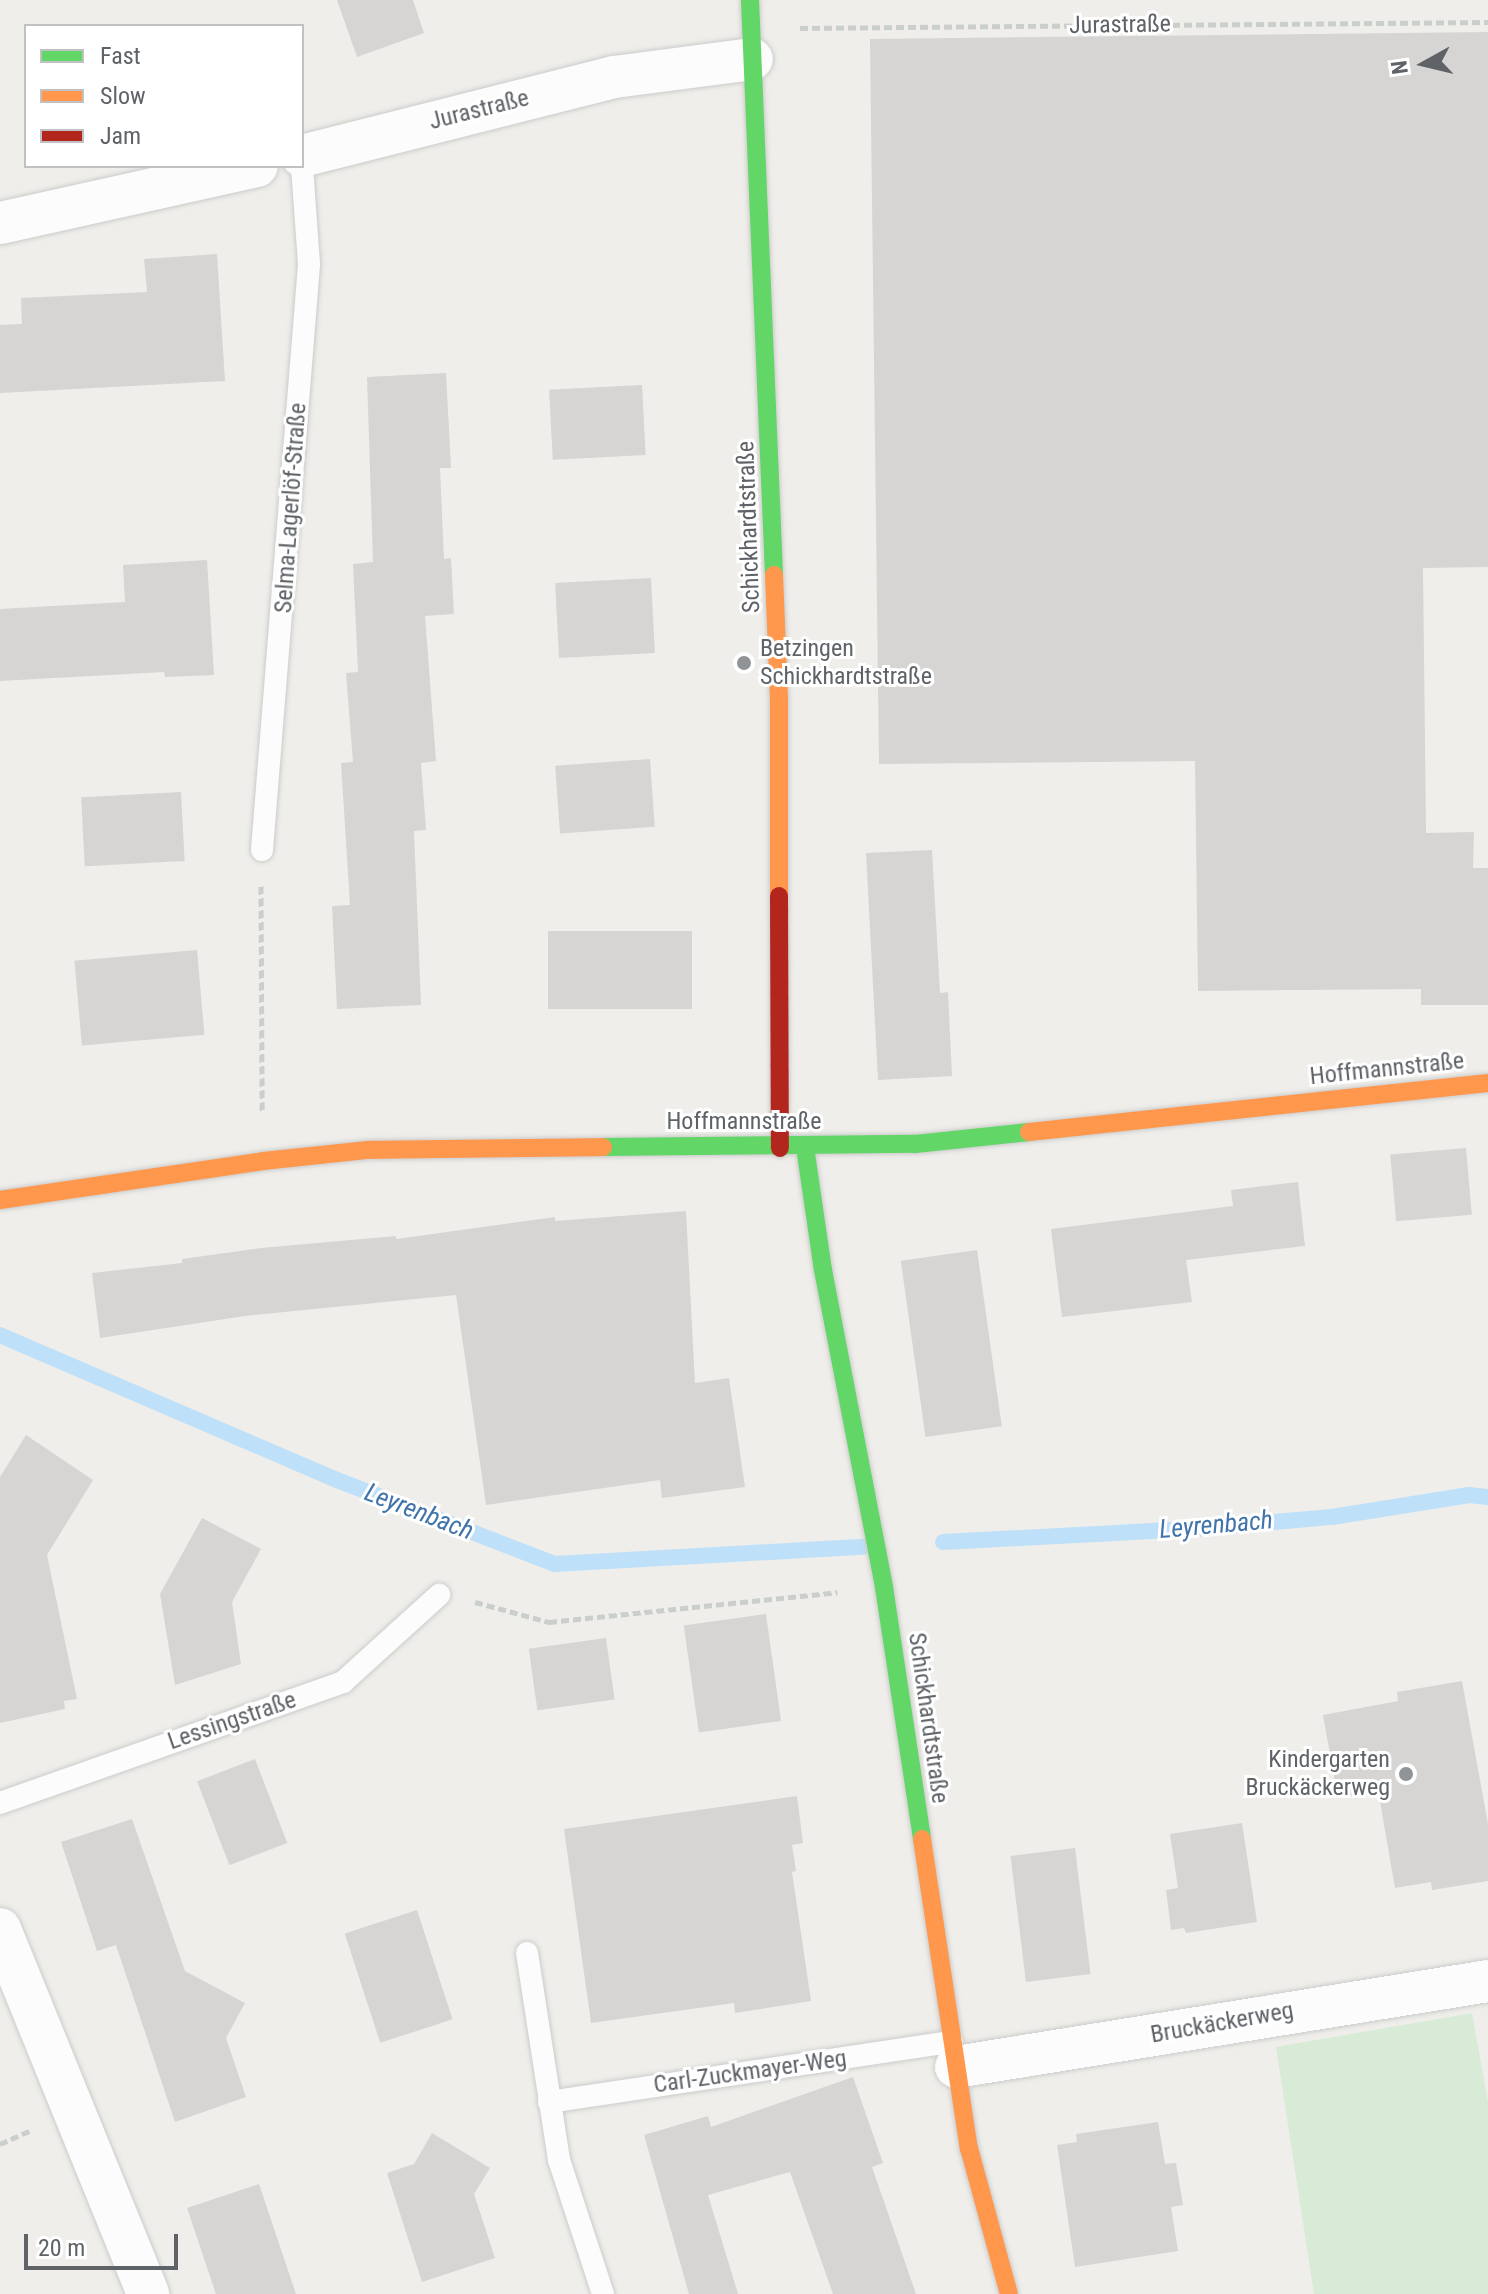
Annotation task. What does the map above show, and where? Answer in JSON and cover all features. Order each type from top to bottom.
[{"type":"street","name":"Schickhardtstraße","points":[[750,0],[779,700],[780,1148]]},
{"type":"street","name":"Jurastraße","points":[[304,155],[752,44]]},
{"type":"street","points":[[0,223],[248,168]]},
{"type":"street","name":"Hoffmannstraße","points":[[0,1200],[263,1161],[368,1150],[494,1146],[780,1148],[915,1144],[1488,1083]]},
{"type":"street","name":"Schickhardtstraße","points":[[805,1147],[823,1270],[884,1587],[969,2148],[990,2235],[1009,2294]]},
{"type":"street","points":[[0,1929],[148,2294]]},
{"type":"street","name":"Bruckäckerweg","points":[[954,2055],[1488,1981]]},
{"type":"lane","name":"Selma-Lagerlöf-Straße","points":[[262,850],[309,264],[308,214],[302,168]]},
{"type":"lane","name":"Lessingstraße","points":[[0,1803],[343,1682],[439,1595]]},
{"type":"lane","points":[[527,1953],[559,2160],[603,2294]]},
{"type":"lane","name":"Carl-Zuckmayer-Weg","points":[[549,2102],[954,2055]]},
{"type":"path","name":"Jurastraße","points":[[752,44],[1488,22]]},
{"type":"path","points":[[262,850],[263,1161]]},
{"type":"path","points":[[439,1595],[549,1622],[884,1587]]},
{"type":"green space","points":[[1472,2013],[1488,2102],[1488,2294],[1314,2294],[1276,2047]]},
{"type":"building","points":[[337,0],[413,0],[424,33],[357,57]]},
{"type":"building","points":[[1488,32],[1488,567],[1423,568],[1426,833],[1474,832],[1473,868],[1488,868],[1488,1005],[1421,1005],[1421,989],[1198,991],[1195,761],[879,764],[870,39]]},
{"type":"building","points":[[217,254],[225,381],[0,393],[0,325],[22,324],[21,298],[147,292],[144,259]]},
{"type":"building","points":[[446,373],[451,468],[440,468],[444,559],[451,558],[454,614],[425,616],[436,761],[421,763],[426,830],[414,831],[421,1005],[337,1009],[332,906],[350,905],[341,763],[353,762],[346,673],[358,672],[353,564],[373,562],[367,377]]},
{"type":"building","points":[[642,385],[646,455],[553,460],[549,390]]},
{"type":"building","points":[[207,560],[214,675],[165,677],[164,672],[0,681],[0,609],[125,602],[123,565]]},
{"type":"building","points":[[651,578],[655,653],[559,658],[555,583]]},
{"type":"building","points":[[650,759],[655,827],[560,833],[555,766]]},
{"type":"building","points":[[181,792],[185,861],[85,866],[81,797]]},
{"type":"building","points":[[932,850],[940,993],[948,992],[952,1076],[878,1080],[866,853]]},
{"type":"building","points":[[548,931],[692,931],[692,1009],[548,1009]]},
{"type":"building","points":[[197,950],[204,1035],[82,1045],[74,961]]},
{"type":"building","points":[[1466,1148],[1472,1215],[1396,1221],[1390,1155]]},
{"type":"building","points":[[1298,1182],[1305,1246],[1186,1260],[1192,1302],[1062,1317],[1051,1229],[1233,1206],[1231,1190]]},
{"type":"building","points":[[686,1211],[695,1383],[729,1378],[745,1487],[662,1498],[660,1480],[486,1505],[456,1295],[245,1316],[100,1338],[92,1273],[182,1263],[182,1259],[261,1248],[396,1236],[396,1239],[555,1217],[555,1221]]},
{"type":"building","points":[[977,1250],[1002,1426],[926,1437],[901,1261]]},
{"type":"building","points":[[26,1435],[93,1480],[47,1555],[77,1699],[64,1701],[65,1709],[0,1723],[0,1477]]},
{"type":"building","points":[[202,1518],[261,1549],[232,1602],[241,1664],[175,1685],[160,1594]]},
{"type":"building","points":[[766,1614],[781,1721],[699,1733],[684,1626]]},
{"type":"building","points":[[606,1638],[615,1699],[537,1710],[529,1649]]},
{"type":"building","name":"Kindergarten Bruckäckerweg","points":[[1462,1681],[1488,1824],[1488,1881],[1432,1890],[1431,1882],[1395,1888],[1378,1790],[1338,1798],[1323,1715],[1398,1701],[1397,1692]]},
{"type":"building","points":[[255,1759],[287,1843],[229,1865],[197,1781]]},
{"type":"building","points":[[797,1796],[803,1843],[792,1845],[796,1871],[792,1872],[811,2001],[735,2013],[734,2003],[591,2023],[564,1829]]},
{"type":"building","points":[[132,1819],[185,1971],[245,2003],[226,2038],[246,2097],[175,2122],[116,1945],[97,1951],[61,1842]]},
{"type":"building","points":[[1242,1823],[1257,1922],[1186,1933],[1184,1928],[1171,1930],[1166,1890],[1178,1888],[1170,1834]]},
{"type":"building","points":[[1075,1848],[1090,1974],[1026,1982],[1010,1856]]},
{"type":"building","points":[[417,1910],[453,2019],[380,2043],[345,1933]]},
{"type":"building","points":[[853,2077],[883,2163],[872,2167],[916,2294],[833,2294],[790,2172],[708,2195],[738,2294],[689,2294],[644,2135],[708,2116],[711,2127]]},
{"type":"building","points":[[1158,2122],[1165,2164],[1176,2163],[1183,2205],[1171,2207],[1178,2251],[1075,2267],[1057,2145],[1077,2142],[1076,2134]]},
{"type":"building","points":[[432,2133],[490,2168],[474,2194],[495,2258],[422,2282],[387,2173],[414,2164]]},
{"type":"building","points":[[259,2184],[296,2294],[216,2294],[187,2208]]},
{"type":"waterway","name":"Leyrenbach","points":[[0,1335],[337,1480],[555,1564],[863,1547]]},
{"type":"waterway","name":"Leyrenbach","points":[[943,1542],[1194,1529],[1332,1517],[1469,1495],[1488,1497]]},
{"type":"traffic: fast","points":[[750,0],[774,575]]},
{"type":"traffic: fast","points":[[603,1147],[915,1144],[1029,1132]]},
{"type":"traffic: fast","points":[[805,1147],[823,1270],[884,1587],[922,1839]]},
{"type":"traffic: slow","points":[[774,575],[779,700],[779,896]]},
{"type":"traffic: slow","points":[[1029,1132],[1488,1083]]},
{"type":"traffic: slow","points":[[0,1200],[263,1161],[368,1150],[603,1147]]},
{"type":"traffic: slow","points":[[922,1839],[969,2148],[1009,2294]]},
{"type":"traffic: jam","points":[[779,896],[780,1148]]},
{"type":"place","name":"Betzingen Schickhardtstraße","points":[[744,663]]},
{"type":"place","name":"Kindergarten Bruckäckerweg","points":[[1406,1774]]}]
